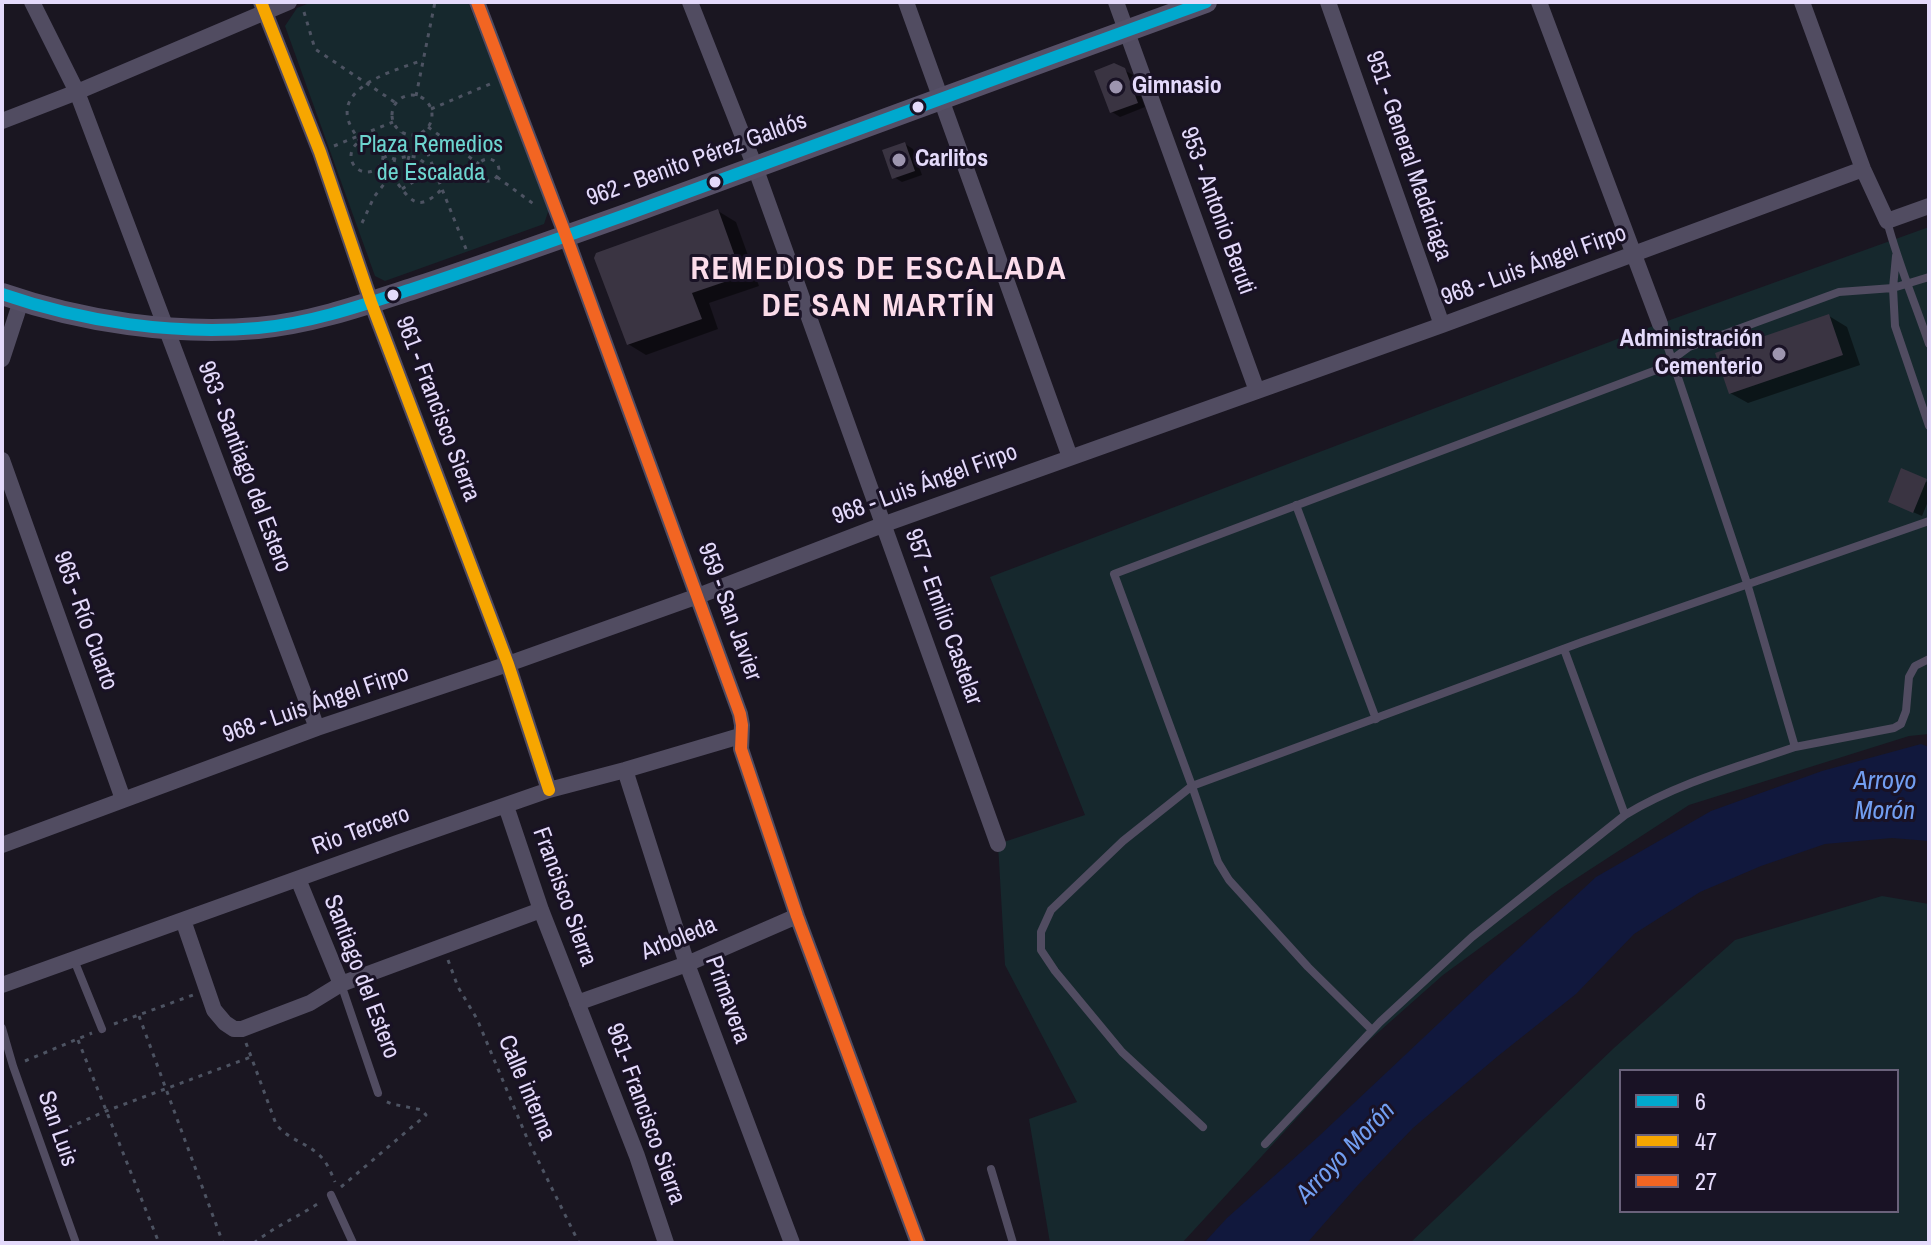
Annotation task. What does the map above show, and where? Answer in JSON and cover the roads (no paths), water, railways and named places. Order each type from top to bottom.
[{"type":"main road","name":"962 - Benito Pérez Galdós","points":[[12,298],[96,318],[166,328],[259,327],[302,321],[474,269],[564,231],[755,167],[1206,2]]},
{"type":"street","name":"963 - Santiago del Estero","points":[[32,2],[77,92],[317,728]]},
{"type":"street","points":[[2,121],[77,92],[263,7],[289,2]]},
{"type":"street","name":"959 - San Javier","points":[[477,2],[740,714],[741,749],[797,916],[918,1243]]},
{"type":"street","name":"957 - Emilio Castelar","points":[[690,2],[755,167],[998,844]]},
{"type":"street","points":[[906,2],[1070,457]]},
{"type":"street","name":"953 - Antonio Beruti","points":[[1116,2],[1257,391]]},
{"type":"street","name":"951 - General Madariaga","points":[[1328,2],[1442,325]]},
{"type":"street","points":[[1539,2],[1660,324]]},
{"type":"street","points":[[1802,2],[1863,169],[1887,221],[1929,206]]},
{"type":"street","name":"961 - Francisco Sierra","points":[[263,7],[320,152],[371,302],[508,664],[549,790]]},
{"type":"street","name":"968 - Luis Ángel Firpo","points":[[2,845],[317,728],[698,596],[885,524],[1442,325],[1863,169]]},
{"type":"street","name":"962 - Benito Pérez Galdós","points":[[2,359],[12,298]]},
{"type":"street","name":"965 - Río Cuarto","points":[[2,460],[123,799]]},
{"type":"street","name":"Rio Tercero","points":[[2,985],[549,790],[740,736]]},
{"type":"street","name":"Primavera","points":[[625,770],[687,964],[792,1243]]},
{"type":"street","name":"Francisco Sierra","points":[[506,806],[577,1003]]},
{"type":"street","name":"Santiago del Estero","points":[[298,879],[341,984]]},
{"type":"street","points":[[183,920],[214,1010],[225,1023],[234,1029],[242,1029],[310,1003],[341,984],[541,910]]},
{"type":"street","name":"Arboleda","points":[[577,1003],[687,964],[797,916]]},
{"type":"street","name":"961- Francisco Sierra","points":[[577,1003],[637,1156],[666,1243]]},
{"type":"lane","points":[[1887,221],[1896,256],[1929,344]]},
{"type":"lane","points":[[1896,256],[1893,288],[1895,326],[1929,426]]},
{"type":"lane","points":[[1372,1030],[1308,967],[1229,880],[1218,862],[1114,574],[1659,369],[1689,347],[1839,292],[1893,288],[1929,277]]},
{"type":"lane","points":[[1660,324],[1747,583],[1795,747]]},
{"type":"lane","points":[[1296,505],[1376,719]]},
{"type":"lane","points":[[1203,1127],[1122,1052],[1041,950],[1041,932],[1051,910],[1123,841],[1192,786],[1747,583],[1929,521]]},
{"type":"lane","points":[[1564,649],[1625,815]]},
{"type":"lane","points":[[1265,1144],[1372,1030],[1472,937],[1625,815],[1679,787],[1795,747],[1894,728],[1901,724],[1906,711],[1909,677],[1915,666],[1929,659]]},
{"type":"lane","points":[[74,960],[102,1029]]},
{"type":"lane","name":"Santiago del Estero","points":[[341,984],[378,1093]]},
{"type":"lane","name":"San Luis","points":[[2,1028],[76,1243]]},
{"type":"lane","points":[[991,1169],[1013,1243]]},
{"type":"lane","points":[[335,1192],[353,1243]]},
{"type":"water","name":"Arroyo Morón","points":[[1921,744],[1929,747],[1929,841],[1892,838],[1825,844],[1761,866],[1700,892],[1634,934],[1576,994],[1413,1128],[1307,1243],[1204,1243],[1227,1218],[1596,877],[1711,811],[1822,771]]},
{"type":"place","name":"Gimnasio","points":[[1116,87]]},
{"type":"place","name":"Carlitos","points":[[899,160]]},
{"type":"place","name":"Administración Cementerio","points":[[1779,354]]},
{"type":"district","name":"REMEDIOS DE ESCALADA DE SAN MARTÍN","points":[[879,288]]},
{"type":"park label","name":"Plaza Remedios de Escalada","points":[[431,160]]}]
